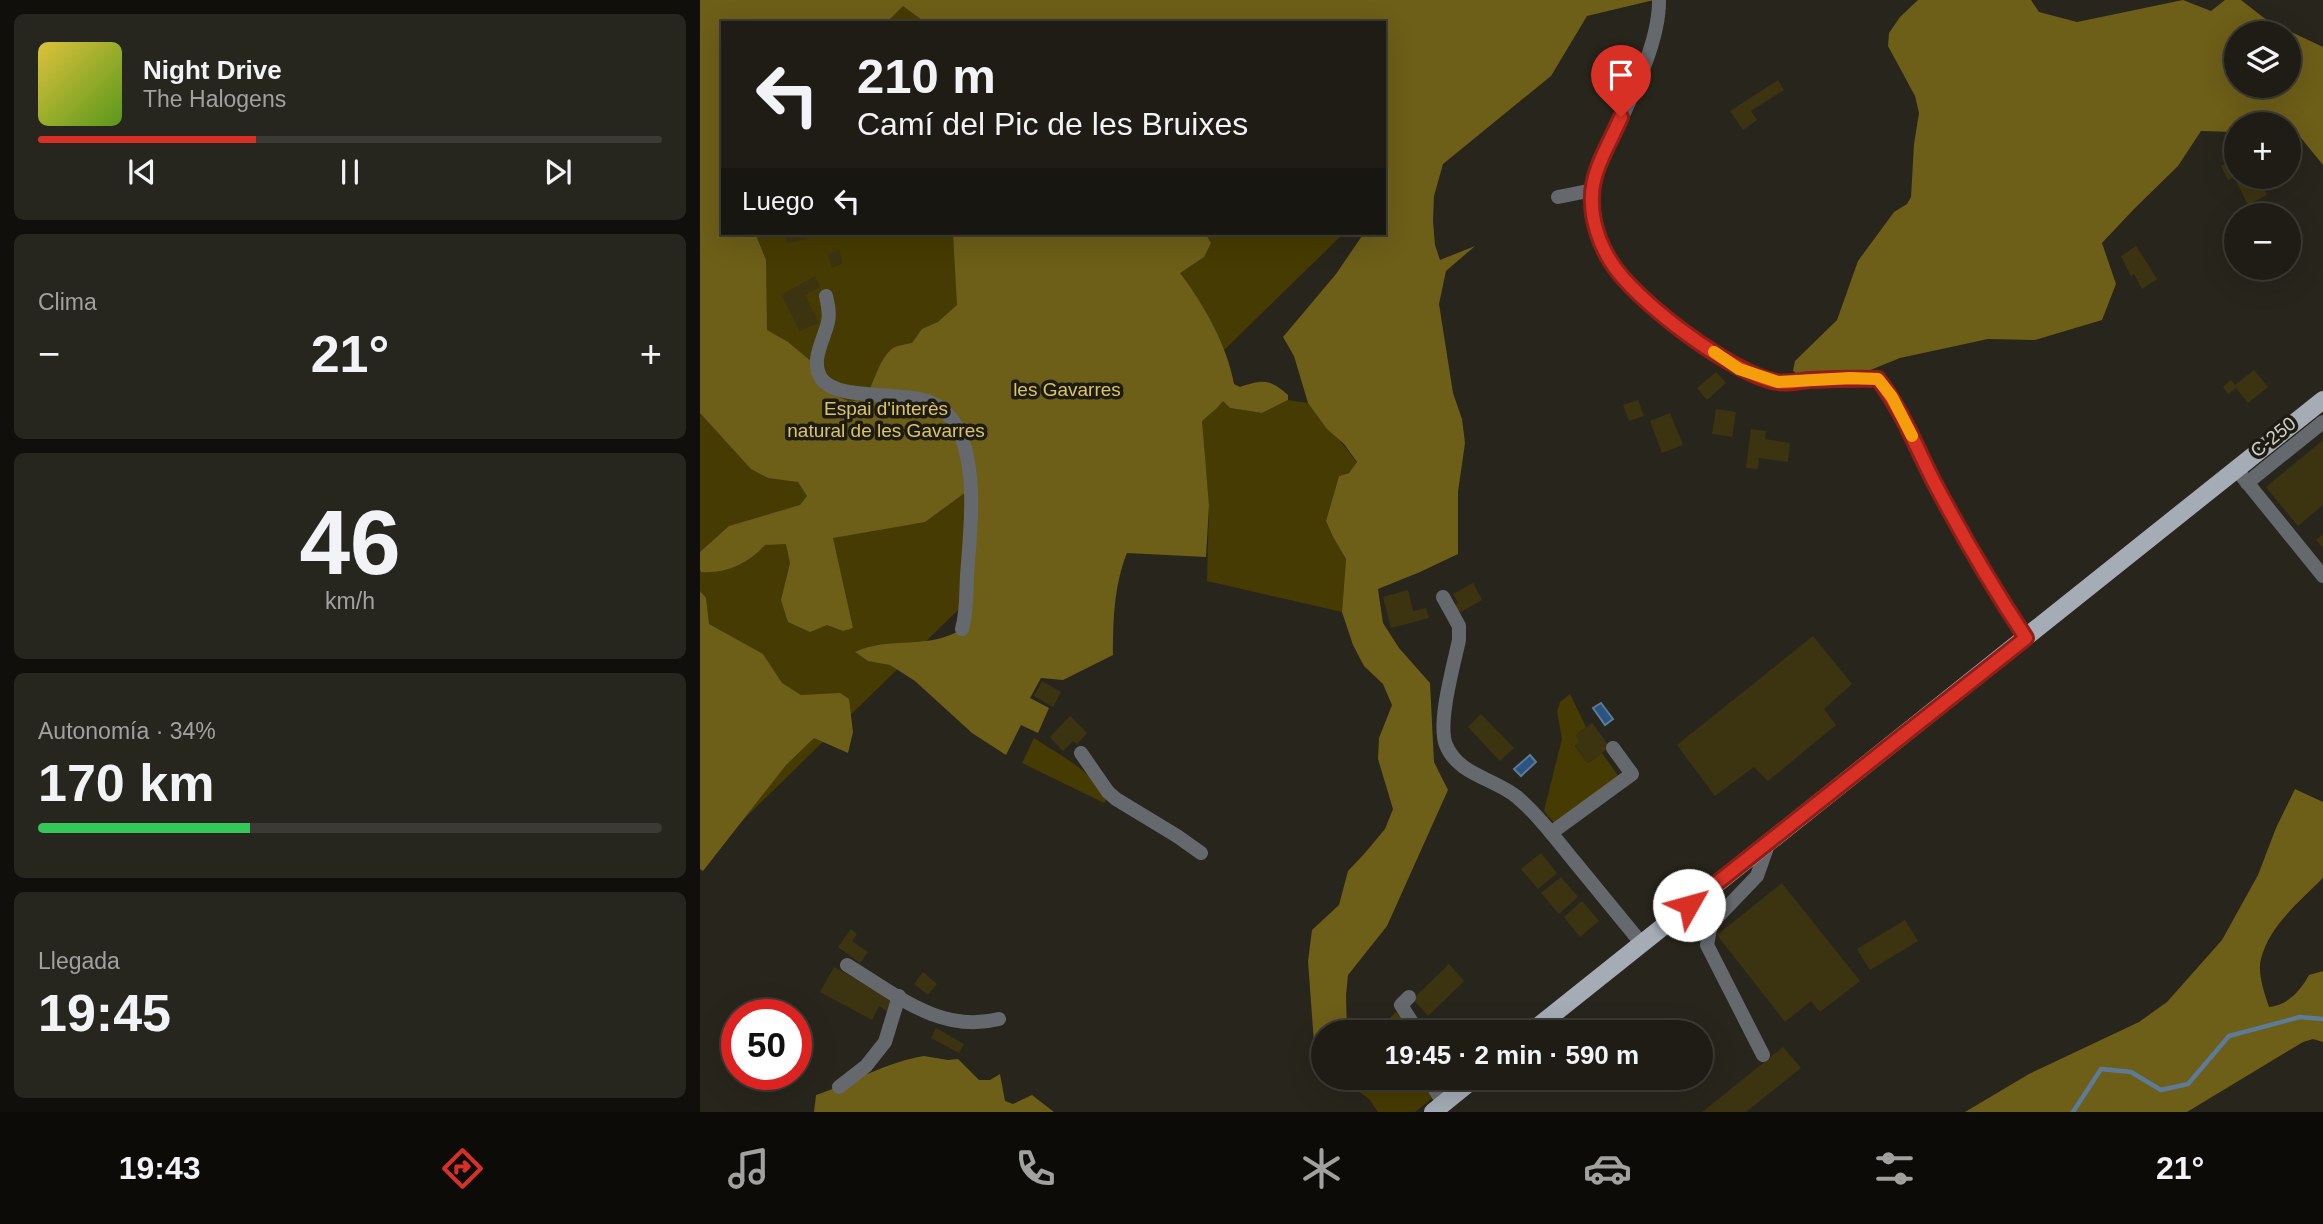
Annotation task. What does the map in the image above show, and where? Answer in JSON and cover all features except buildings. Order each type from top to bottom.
[{"type":"main road","name":"C-250","points":[[1546,1020],[2026,638],[2242,476],[2323,400]]},
{"type":"main road","points":[[1436,1110],[1460,1090]]},
{"type":"street","points":[[1659,0],[1657,28],[1640,75],[1598,169],[1593,190],[1596,227],[1605,252],[1621,275],[1672,323],[1739,369],[1778,382],[1878,379],[1892,397],[1936,484],[2002,602],[2026,638]]},
{"type":"street","points":[[1558,197],[1593,190]]},
{"type":"street","points":[[826,296],[829,319],[817,359],[824,382],[845,393],[919,398],[944,410],[956,424],[962,439],[970,489],[969,550],[962,629]]},
{"type":"street","name":"C-250","points":[[2242,476],[2323,422]]},
{"type":"street","points":[[2242,476],[2323,576]]},
{"type":"street","points":[[1443,597],[1459,626],[1459,640],[1444,722],[1444,742],[1452,757],[1466,770],[1515,795],[1551,833],[1642,944]]},
{"type":"street","points":[[1551,833],[1632,774],[1613,748]]},
{"type":"street","points":[[1081,753],[1108,792],[1116,799],[1201,853]]},
{"type":"street","points":[[1763,1055],[1707,945],[1711,924],[1757,876],[1768,845]]},
{"type":"street","points":[[847,965],[930,1015],[948,1020],[983,1023],[999,1019]]},
{"type":"street","points":[[839,1087],[866,1066],[885,1042],[899,996]]},
{"type":"street","points":[[1409,997],[1401,1005],[1410,1020]]},
{"type":"street","points":[[1431,1090],[1436,1110]]},
{"type":"green space","name":"Espai d'interès natural de les Gavarres","points":[[700,0],[1292,0],[1292,21],[721,21],[721,235],[1342,235],[700,862]]},
{"type":"green space","name":"les Gavarres","points":[[700,0],[1654,0],[1587,16],[1551,76],[1443,164],[1434,196],[1433,221],[1435,245],[1440,260],[1475,246],[1446,271],[1439,304],[1453,393],[1462,419],[1465,443],[1458,492],[1458,554],[1378,589],[1383,623],[1399,648],[1430,683],[1434,762],[1448,790],[1387,926],[1348,975],[1347,1020],[1312,1020],[1308,961],[1312,930],[1339,905],[1348,871],[1385,829],[1393,809],[1378,759],[1379,738],[1392,705],[1383,684],[1364,666],[1353,645],[1342,612],[1346,559],[1326,521],[1339,476],[1349,473],[1357,462],[1308,403],[1294,356],[1283,337],[1336,274],[1363,235],[1386,235],[1386,21],[923,21],[903,6],[888,21],[721,21],[721,235],[756,235],[766,260],[767,330],[788,342],[813,363],[822,389],[848,401],[864,400],[885,356],[897,346],[912,343],[922,329],[938,322],[957,305],[953,235],[1206,235],[1211,243],[1204,257],[1180,273],[1213,326],[1226,355],[1234,384],[1240,387],[1254,383],[1270,383],[1288,395],[1288,400],[1262,413],[1230,408],[1223,401],[1202,421],[1209,505],[1206,557],[1127,553],[1117,590],[1113,655],[1063,680],[1041,678],[1030,698],[1049,708],[1038,733],[1021,725],[1006,755],[972,733],[915,681],[890,665],[868,661],[855,652],[868,647],[937,639],[962,629],[970,489],[925,522],[833,538],[853,628],[843,631],[827,625],[810,632],[788,622],[781,600],[790,563],[786,544],[765,545],[751,558],[736,566],[701,572],[700,552],[729,526],[800,505],[807,496],[798,482],[768,478],[751,469],[700,413]]},
{"type":"green space","points":[[1918,0],[2031,0],[2039,12],[2077,22],[2183,0],[2211,11],[2225,0],[2241,0],[2268,21],[2224,21],[2224,98],[2301,98],[2301,37],[2323,47],[2323,165],[2301,138],[2301,112],[2224,112],[2224,132],[2201,131],[2178,166],[2102,243],[2116,284],[2102,320],[2035,340],[1988,339],[1900,358],[1863,373],[1802,377],[1793,371],[1795,361],[1837,320],[1858,261],[1894,212],[1907,204],[1911,197],[1919,113],[1915,96],[1888,46],[1889,33],[1900,17]]},
{"type":"green space","points":[[1223,400],[1230,408],[1262,413],[1288,400],[1308,403],[1357,463],[1349,473],[1339,476],[1326,521],[1346,559],[1342,612],[1207,581],[1209,505],[1201,421]]},
{"type":"green space","points":[[700,591],[706,598],[709,624],[763,654],[782,683],[801,695],[840,693],[849,699],[853,732],[848,753],[814,738],[786,765],[703,871],[700,869]]},
{"type":"green space","points":[[1570,694],[1586,727],[1576,735],[1580,741],[1575,746],[1588,763],[1602,753],[1619,777],[1554,823],[1544,811],[1562,739],[1557,711],[1560,702]]},
{"type":"green space","points":[[1034,738],[1085,772],[1100,790],[1106,800],[1104,803],[1022,763]]},
{"type":"green space","points":[[2295,789],[2323,802],[2323,878],[2278,925],[2265,947],[2260,971],[2269,1007],[2282,1004],[2298,991],[2309,975],[2323,971],[2323,1042],[2313,1039],[2303,1042],[2187,1112],[1965,1112],[2029,1074],[2139,1022],[2167,1002],[2222,940],[2258,875]]},
{"type":"green space","points":[[1396,1012],[1403,1020],[1388,1020]]},
{"type":"green space","points":[[924,1056],[958,1059],[979,1080],[990,1080],[1000,1074],[1005,1101],[1013,1104],[1032,1095],[1054,1112],[814,1112],[816,1095],[883,1068]]},
{"type":"green space","points":[[1357,1090],[1431,1090],[1434,1097],[1415,1112],[1378,1112],[1369,1099]]},
{"type":"water","points":[[1601,703],[1613,719],[1605,725],[1593,708]]},
{"type":"water","points":[[1530,755],[1536,762],[1521,776],[1514,769]]},
{"type":"waterway","points":[[2073,1112],[2101,1069],[2131,1072],[2161,1090],[2188,1084],[2229,1036],[2300,1017],[2323,1019]]},
{"type":"slow traffic","points":[[1714,352],[1739,369],[1778,382],[1878,379],[1892,397],[1912,436]]},
{"type":"route","points":[[1621,117],[1594,179],[1592,196],[1596,227],[1612,264],[1672,323],[1739,369],[1778,382],[1878,379],[1892,397],[1936,484],[2002,602],[2026,638],[1689,905]]}]
